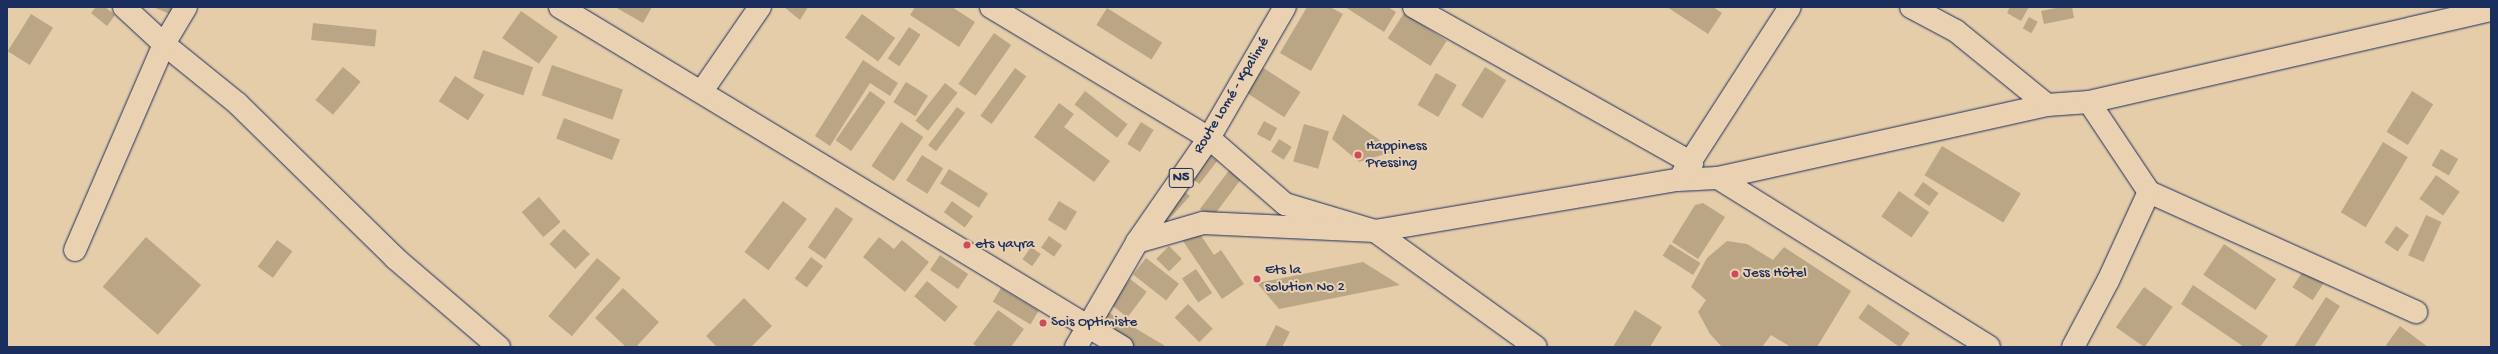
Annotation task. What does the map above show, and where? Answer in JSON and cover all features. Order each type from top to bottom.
[{"type":"street","points":[[124,7],[164,44],[238,104],[395,258],[499,347]]},
{"type":"street","points":[[75,250],[164,44],[186,7]]},
{"type":"street","points":[[560,7],[702,91],[1122,347]]},
{"type":"street","points":[[702,91],[760,7]]},
{"type":"street","points":[[991,7],[1209,138],[1285,204],[1375,231],[1536,347]]},
{"type":"street","name":"Route Lomé - Kpalimé","points":[[1076,347],[1137,242],[1209,138],[1285,7]]},
{"type":"street","points":[[1414,7],[1692,163]]},
{"type":"street","points":[[1677,180],[1692,163],[1790,7]]},
{"type":"street","points":[[1911,7],[1956,31],[2047,105]]},
{"type":"street","points":[[1137,242],[1203,223],[1375,231],[1677,180],[1718,178],[2047,105],[2089,102],[2491,10]]},
{"type":"street","points":[[2089,102],[2149,192],[2416,312]]},
{"type":"street","points":[[1718,178],[1989,347]]},
{"type":"street","points":[[2073,347],[2108,281],[2149,192]]},
{"type":"building","points":[[96,7],[105,7],[115,15],[107,26],[91,13]]},
{"type":"building","points":[[153,7],[173,7],[170,14]]},
{"type":"building","points":[[615,7],[652,7],[643,23]]},
{"type":"building","points":[[784,7],[808,7],[800,20]]},
{"type":"building","points":[[915,7],[952,7],[975,22],[959,47],[910,15]]},
{"type":"building","points":[[1307,7],[1330,7],[1343,14],[1311,71],[1280,53]]},
{"type":"building","points":[[1345,7],[1388,7],[1396,12],[1384,32]]},
{"type":"building","points":[[1667,7],[1713,7],[1722,13],[1708,34]]},
{"type":"building","points":[[2010,7],[2029,7],[2021,21],[2007,13]]},
{"type":"building","points":[[2061,7],[2072,7],[2074,18],[2044,24],[2041,11]]},
{"type":"building","points":[[1107,8],[1162,42],[1152,59],[1096,25]]},
{"type":"building","points":[[521,11],[558,37],[539,64],[502,38]]},
{"type":"building","points":[[1404,13],[1447,41],[1430,66],[1388,38]]},
{"type":"building","points":[[31,14],[53,28],[30,65],[8,51]]},
{"type":"building","points":[[862,14],[895,38],[878,62],[845,37]]},
{"type":"building","points":[[2029,17],[2038,22],[2031,33],[2023,28]]},
{"type":"building","points":[[313,23],[377,30],[375,47],[311,40]]},
{"type":"building","points":[[909,27],[921,35],[899,66],[888,59]]},
{"type":"building","points":[[994,33],[1011,45],[976,96],[958,84]]},
{"type":"building","points":[[483,50],[533,67],[523,96],[473,78]]},
{"type":"building","points":[[863,60],[898,83],[890,96],[870,83],[830,146],[815,136]]},
{"type":"building","points":[[552,65],[623,89],[612,120],[542,95]]},
{"type":"building","points":[[343,67],[361,82],[333,115],[315,100]]},
{"type":"building","points":[[1262,67],[1301,92],[1284,117],[1246,92]]},
{"type":"building","points":[[1485,67],[1506,80],[1482,118],[1461,105]]},
{"type":"building","points":[[1015,68],[1026,76],[992,124],[980,116]]},
{"type":"building","points":[[1436,73],[1457,85],[1438,117],[1418,105]]},
{"type":"building","points":[[455,76],[484,95],[468,120],[439,101]]},
{"type":"building","points":[[906,82],[928,96],[915,116],[893,102]]},
{"type":"building","points":[[945,83],[958,93],[928,131],[915,121]]},
{"type":"building","points":[[870,91],[886,102],[851,151],[836,140]]},
{"type":"building","points":[[1085,91],[1128,124],[1117,138],[1075,104]]},
{"type":"building","points":[[2412,91],[2433,104],[2408,145],[2387,132]]},
{"type":"building","points":[[1059,103],[1074,114],[1064,127],[1110,161],[1094,182],[1034,137]]},
{"type":"building","points":[[957,107],[965,113],[936,151],[928,145]]},
{"type":"building","points":[[1343,114],[1395,151],[1359,162],[1332,139]]},
{"type":"building","points":[[564,118],[620,140],[612,160],[556,139]]},
{"type":"building","points":[[1264,121],[1277,128],[1270,141],[1257,134]]},
{"type":"building","points":[[901,122],[923,137],[894,181],[871,166]]},
{"type":"building","points":[[1141,122],[1154,130],[1140,152],[1127,144]]},
{"type":"building","points":[[1304,124],[1329,131],[1318,169],[1293,161]]},
{"type":"building","points":[[1279,139],[1292,147],[1284,160],[1271,152]]},
{"type":"building","points":[[2383,142],[2408,157],[2366,227],[2341,212]]},
{"type":"building","points":[[1942,146],[2021,193],[2003,223],[1924,175]]},
{"type":"building","points":[[2441,149],[2458,159],[2449,175],[2432,165]]},
{"type":"building","points":[[1203,150],[1217,161],[1199,184],[1185,173]]},
{"type":"building","points":[[922,155],[943,168],[927,194],[906,180]]},
{"type":"building","points":[[949,169],[988,193],[979,208],[940,183]]},
{"type":"building","points":[[1230,169],[1242,178],[1212,218],[1200,209]]},
{"type":"building","points":[[2436,175],[2460,192],[2443,215],[2419,199]]},
{"type":"building","points":[[1923,182],[1939,193],[1929,206],[1914,195]]},
{"type":"building","points":[[1181,188],[1190,196],[1166,223],[1157,215]]},
{"type":"building","points":[[1899,191],[1929,212],[1912,238],[1881,216]]},
{"type":"building","points":[[539,197],[561,222],[543,237],[522,212]]},
{"type":"building","points":[[783,201],[807,219],[768,270],[744,252]]},
{"type":"building","points":[[952,201],[973,216],[965,228],[944,212]]},
{"type":"building","points":[[1059,201],[1077,212],[1066,231],[1048,220]]},
{"type":"building","points":[[1703,203],[1725,217],[1698,259],[1672,242],[1695,205]]},
{"type":"building","points":[[836,207],[853,219],[825,259],[808,247]]},
{"type":"building","points":[[2426,215],[2442,222],[2424,262],[2408,255]]},
{"type":"building","points":[[2396,226],[2409,235],[2398,252],[2385,242]]},
{"type":"building","points":[[564,229],[590,254],[575,269],[549,244]]},
{"type":"building","points":[[1198,231],[1214,255],[1221,250],[1244,284],[1222,299],[1183,241]]},
{"type":"building","points":[[1049,236],[1062,245],[1054,257],[1041,247]]},
{"type":"building","points":[[146,237],[201,285],[158,335],[103,287]]},
{"type":"building","points":[[879,237],[894,249],[902,240],[929,262],[905,292],[863,257]]},
{"type":"building","points":[[277,240],[292,251],[273,278],[258,267]]},
{"type":"building","points":[[1727,241],[1747,244],[1773,260],[1784,247],[1851,291],[1817,347],[1791,347],[1771,335],[1762,347],[1722,347],[1710,334],[1698,312],[1706,300],[1691,287],[1707,258]]},
{"type":"building","points":[[1670,244],[1701,263],[1693,275],[1663,256]]},
{"type":"building","points":[[2224,244],[2276,279],[2256,310],[2203,275]]},
{"type":"building","points":[[1169,246],[1182,259],[1169,271],[1156,259]]},
{"type":"building","points":[[1031,247],[1041,254],[1032,266],[1022,259]]},
{"type":"building","points":[[940,255],[968,274],[958,289],[930,270]]},
{"type":"building","points":[[811,257],[823,266],[807,288],[795,279]]},
{"type":"building","points":[[597,258],[621,278],[572,336],[548,316]]},
{"type":"building","points":[[1146,258],[1179,284],[1166,300],[1133,275]]},
{"type":"building","points":[[1363,262],[1400,285],[1279,309],[1257,283]]},
{"type":"building","points":[[2305,268],[2325,281],[2313,300],[2292,287]]},
{"type":"building","points":[[1196,269],[1212,293],[1198,303],[1182,279]]},
{"type":"building","points":[[1130,279],[1147,292],[1128,317],[1111,305]]},
{"type":"building","points":[[927,281],[958,307],[945,322],[914,296]]},
{"type":"building","points":[[2193,285],[2268,336],[2260,347],[2244,347],[2181,304]]},
{"type":"building","points":[[2144,287],[2173,307],[2145,347],[2116,327]]},
{"type":"building","points":[[623,288],[659,322],[636,347],[626,347],[595,318]]},
{"type":"building","points":[[1001,288],[1039,311],[1030,324],[993,302]]},
{"type":"building","points":[[2326,297],[2340,306],[2314,347],[2294,347]]},
{"type":"building","points":[[744,298],[772,326],[751,347],[717,347],[706,336]]},
{"type":"building","points":[[1188,304],[1213,329],[1199,342],[1175,317]]},
{"type":"building","points":[[1868,304],[1910,333],[1900,347],[1858,318]]},
{"type":"building","points":[[998,310],[1024,329],[1011,347],[978,347],[973,344]]},
{"type":"building","points":[[1635,310],[1662,327],[1650,347],[1613,347]]},
{"type":"building","points":[[1106,311],[1167,347],[1136,347],[1098,325]]},
{"type":"building","points":[[1276,325],[1290,332],[1282,347],[1265,347]]},
{"type":"building","points":[[2400,326],[2428,347],[2388,347],[2386,345]]},
{"type":"place","name":"Happiness Pressing","points":[[1358,155]]},
{"type":"place","name":"ets yayra","points":[[967,245]]},
{"type":"place","name":"Jess Hôtel","points":[[1735,274]]},
{"type":"place","name":"Ets la solution No 2","points":[[1257,279]]},
{"type":"place","name":"Sois Optimiste","points":[[1043,323]]}]
